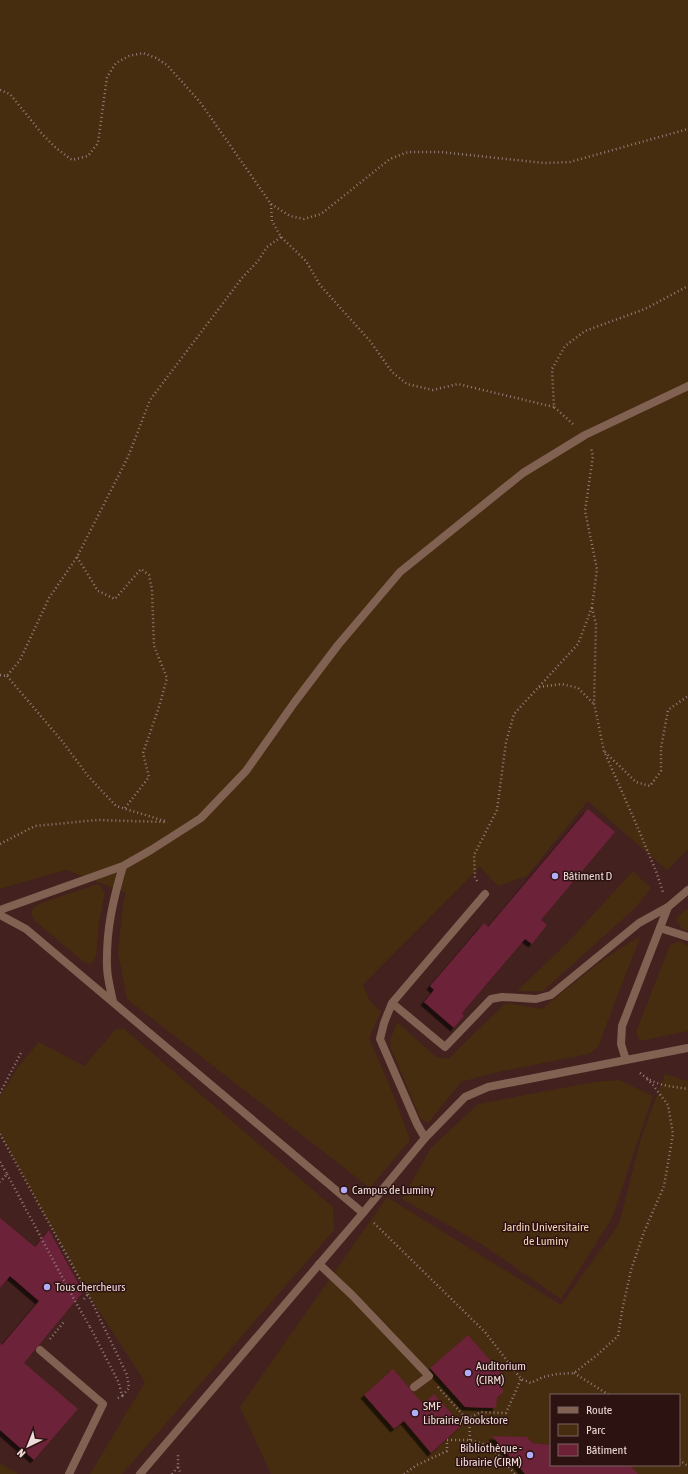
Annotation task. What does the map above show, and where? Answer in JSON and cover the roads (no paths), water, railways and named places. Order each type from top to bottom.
[{"type":"street","points":[[0,910],[123,866],[151,850],[200,818],[246,771],[338,644],[400,572],[524,473],[586,435],[688,386]]},
{"type":"street","points":[[113,1002],[107,967],[108,931],[112,902],[123,866]]},
{"type":"street","points":[[392,1003],[445,1047],[491,999],[502,997],[536,999],[551,995],[638,923],[668,907],[688,890]]},
{"type":"street","points":[[425,1138],[417,1124],[380,1039],[384,1022],[392,1003],[485,894]]},
{"type":"street","points":[[626,1060],[621,1044],[622,1026],[668,907]]},
{"type":"street","points":[[0,915],[26,928],[363,1213]]},
{"type":"street","points":[[660,928],[688,937]]},
{"type":"street","points":[[140,1474],[320,1264],[425,1138],[465,1097],[488,1087],[688,1048]]},
{"type":"street","points":[[320,1264],[352,1295],[428,1376],[414,1387]]},
{"type":"street","points":[[40,1350],[103,1404],[69,1474]]},
{"type":"place","name":"Bâtiment D","points":[[555,876]]},
{"type":"place","name":"Campus de Luminy","points":[[344,1190]]},
{"type":"place","name":"Tous chercheurs","points":[[47,1287]]},
{"type":"place","name":"Auditorium (CIRM)","points":[[468,1373]]},
{"type":"place","name":"SMF Librairie/Bookstore","points":[[415,1413]]},
{"type":"place","name":"Bibliothèque - Librairie (CIRM)","points":[[530,1455]]},
{"type":"park label","name":"Jardin Universitaire de Luminy","points":[[546,1234]]}]
